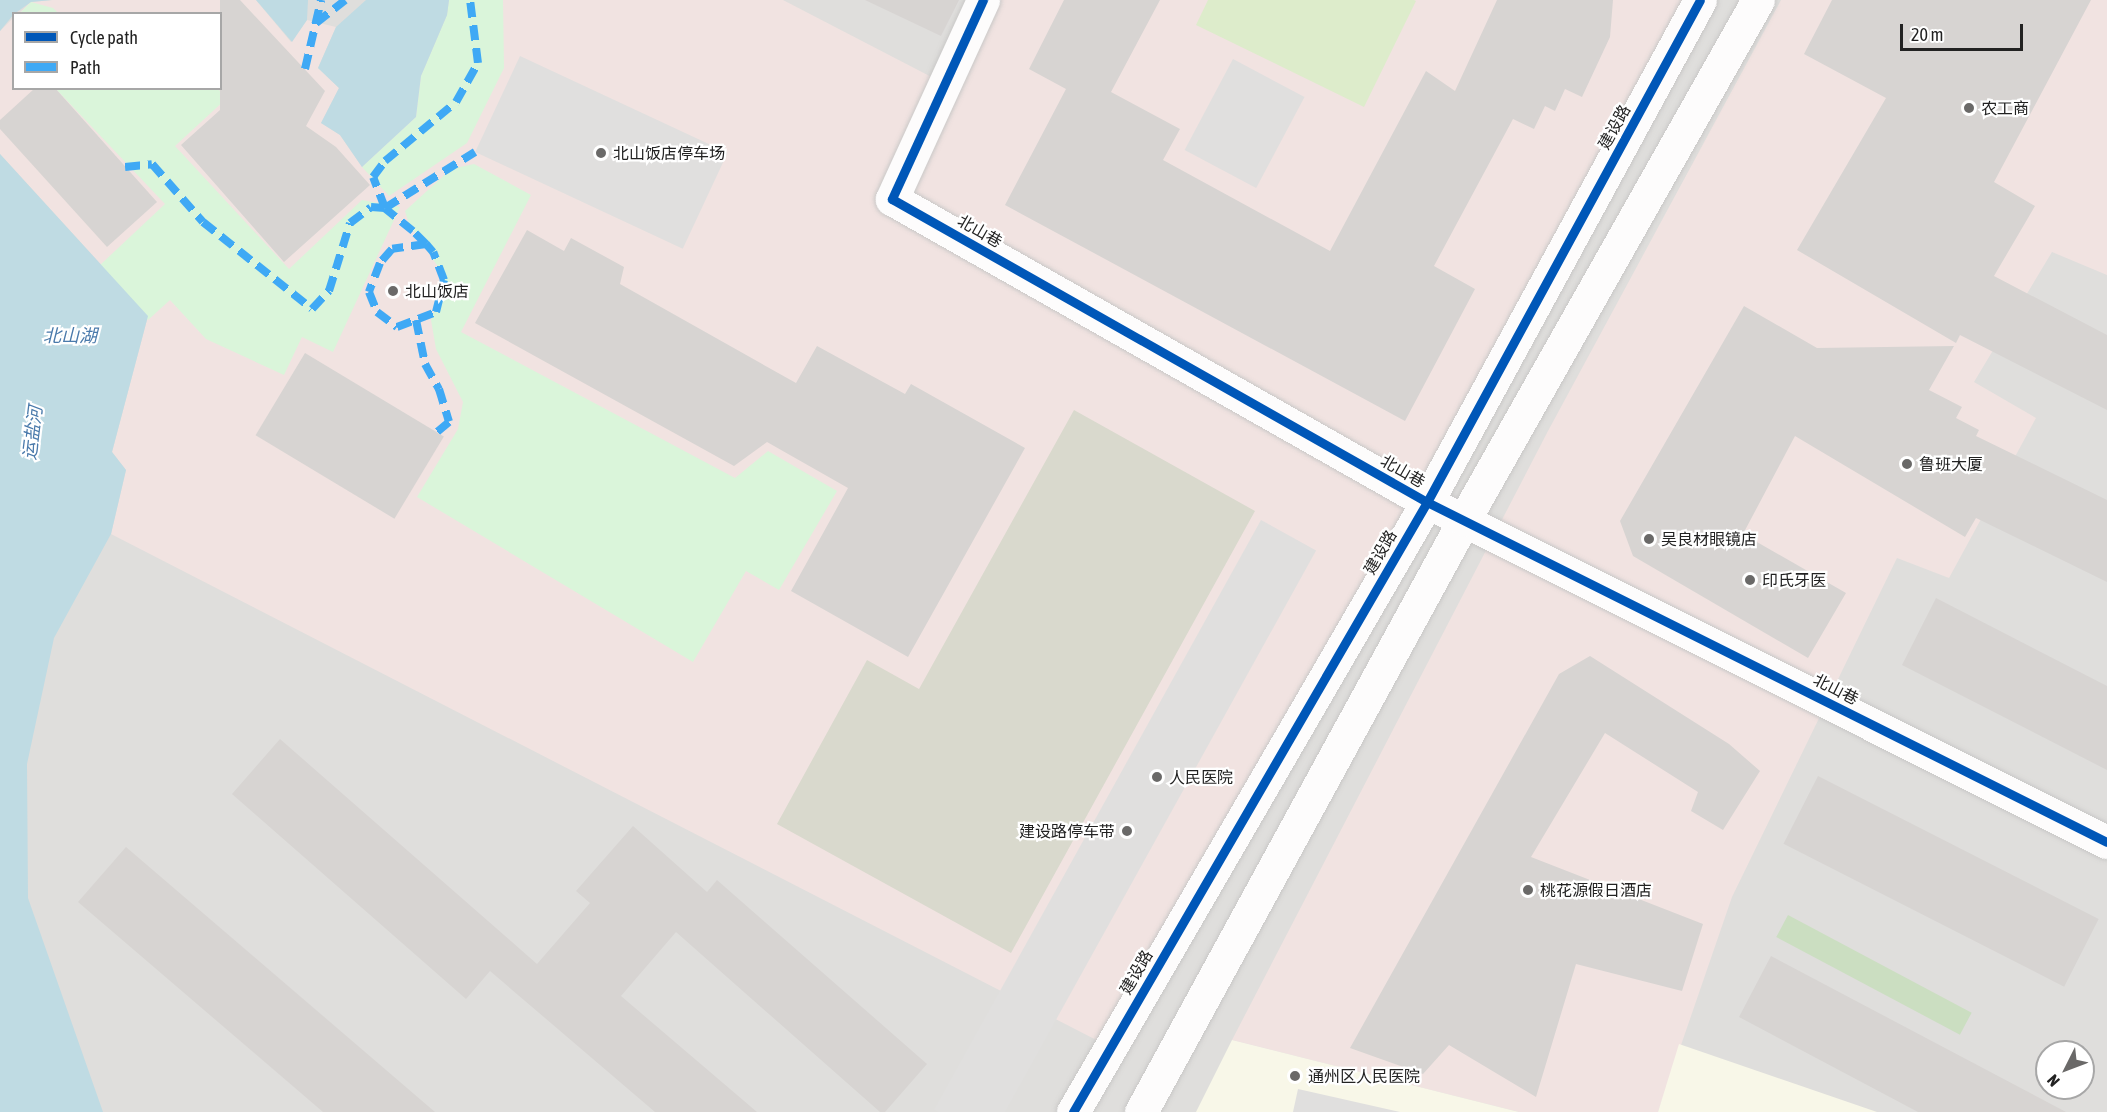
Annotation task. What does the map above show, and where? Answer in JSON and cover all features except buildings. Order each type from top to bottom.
[{"type":"street","name":"北山巷","points":[[983,0],[892,199],[1426,502],[2107,842]]},
{"type":"street","name":"建设路","points":[[1073,1112],[1426,502],[1701,0]]},
{"type":"street","points":[[1141,1112],[1464,520],[1758,0]]},
{"type":"shaded area","points":[[0,0],[2107,0],[2107,1112],[0,1112]]},
{"type":"shaded area","points":[[52,0],[256,0],[291,42],[307,20],[336,27],[318,68],[339,88],[321,123],[340,135],[362,167],[469,0],[783,0],[945,84],[983,0],[1700,0],[1110,1047],[111,534],[126,470],[112,452],[148,316],[0,154],[0,31],[12,19],[12,90],[222,90],[222,12],[20,12],[31,2]]},
{"type":"shaded area","points":[[1781,0],[2107,0],[2107,275],[2052,252],[1974,382],[2036,418],[1949,578],[1897,558],[1732,897],[1658,1112],[1519,1112],[1232,1040],[1548,431]]},
{"type":"shaded area","name":"北山饭店停车场","points":[[520,56],[728,153],[683,249],[475,152]]},
{"type":"shaded area","points":[[1233,59],[1305,97],[1256,188],[1185,150]]},
{"type":"shaded area","points":[[1074,410],[1255,511],[1011,953],[777,824],[867,660],[919,689]]},
{"type":"shaded area","name":"建设路停车带","points":[[1261,520],[1316,551],[1005,1112],[939,1112],[934,1109]]},
{"type":"shaded area","name":"通州区人民医院","points":[[1232,1040],[1519,1112],[1196,1112]]},
{"type":"shaded area","points":[[1679,1044],[1877,1112],[1658,1112]]},
{"type":"shaded area","points":[[1298,1089],[1400,1112],[1293,1112]]},
{"type":"green space","points":[[449,0],[503,0],[504,68],[467,143],[389,196],[362,167],[416,117],[421,76],[447,15]]},
{"type":"green space","points":[[1208,0],[1416,1],[1364,107],[1196,25]]},
{"type":"green space","points":[[31,2],[53,8],[57,12],[21,12]]},
{"type":"green space","points":[[57,90],[219,90],[227,98],[175,146],[289,269],[362,200],[400,207],[333,352],[302,337],[284,375],[206,339],[170,300],[148,320],[99,266],[165,204]]},
{"type":"green space","points":[[474,164],[531,195],[461,332],[735,478],[768,451],[837,491],[779,590],[746,571],[693,662],[417,497],[458,429],[463,402],[436,349],[431,320],[445,277],[409,224],[405,211],[451,169]]},
{"type":"green space","points":[[1788,915],[1972,1013],[1960,1035],[1776,937]]},
{"type":"water","points":[[0,0],[52,0],[31,2],[17,12],[12,12],[12,16],[0,31]]},
{"type":"water","points":[[256,0],[308,0],[307,20],[292,42]]},
{"type":"water","points":[[366,0],[449,0],[447,15],[421,76],[416,117],[362,167],[340,135],[321,123],[339,88],[318,68],[336,27]]},
{"type":"water","points":[[0,154],[148,316],[112,452],[126,470],[111,534],[54,638],[27,764],[28,898],[103,1112],[0,1112]]},
{"type":"marked path","points":[[305,69],[321,0]]},
{"type":"marked path","points":[[316,23],[345,0]]},
{"type":"marked path","points":[[125,167],[152,164],[203,222],[312,309],[329,291],[350,223],[371,207],[385,208],[373,177],[385,161],[456,102],[478,63],[470,0]]},
{"type":"marked path","points":[[426,244],[392,249],[380,263],[369,292],[377,312],[397,327],[436,312],[444,280],[433,252],[426,244],[413,231],[385,208],[475,152]]},
{"type":"marked path","points":[[416,320],[425,364],[439,389],[449,422],[437,432]]},
{"type":"cycle path","points":[[983,0],[892,199],[1427,502],[2107,842]]},
{"type":"cycle path","points":[[1073,1112],[1427,502],[1700,0]]},
{"type":"place","name":"农工商","points":[[1969,108]]},
{"type":"place","name":"北山饭店停车场","points":[[601,153]]},
{"type":"place","name":"北山饭店","points":[[393,291]]},
{"type":"place","name":"鲁班大厦","points":[[1907,464]]},
{"type":"place","name":"吴良材眼镜店","points":[[1649,539]]},
{"type":"place","name":"印氏牙医","points":[[1750,580]]},
{"type":"place","name":"人民医院","points":[[1157,777]]},
{"type":"place","name":"建设路停车带","points":[[1127,831]]},
{"type":"place","name":"桃花源假日酒店","points":[[1528,890]]},
{"type":"place","name":"通州区人民医院","points":[[1295,1076]]},
{"type":"water label","name":"北山湖","points":[[70,336]]},
{"type":"water label","name":"运盐河","points":[[33,433]]}]
